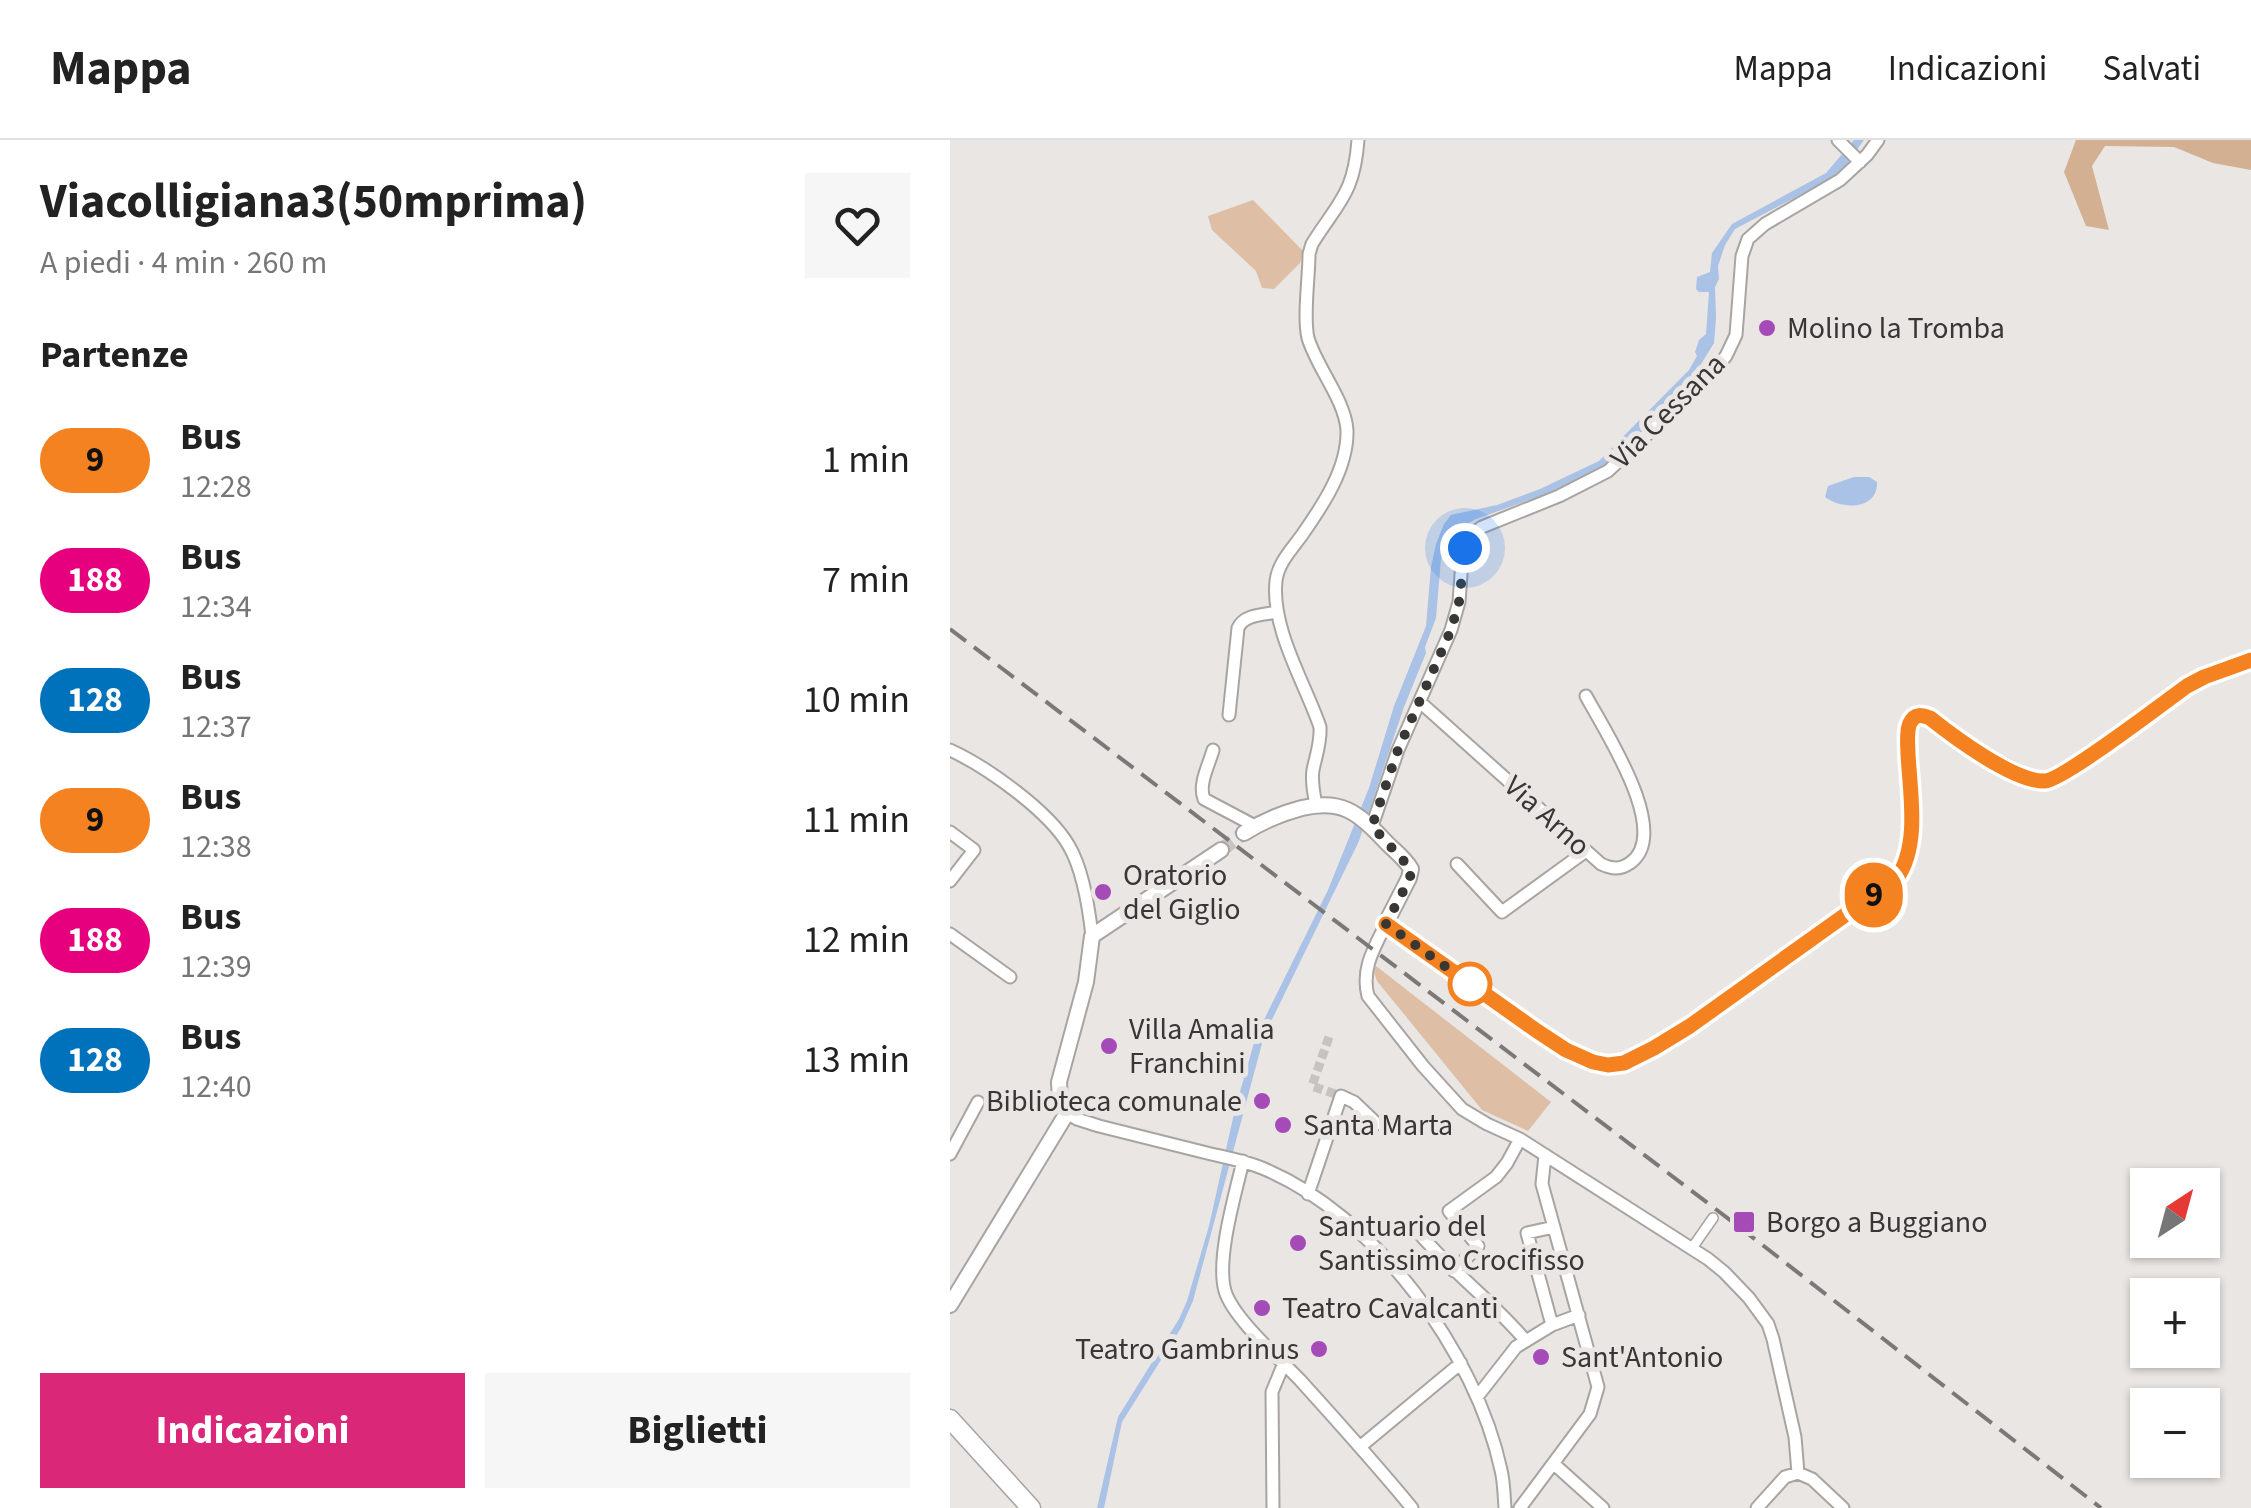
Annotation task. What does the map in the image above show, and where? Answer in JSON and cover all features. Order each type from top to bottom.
[{"type":"main road","points":[[950,1420],[1030,1508]]},
{"type":"street","points":[[1316,805],[1313,772],[1320,727],[1277,612],[1276,582],[1281,564],[1336,478],[1345,451],[1347,430],[1343,414],[1308,336],[1309,254],[1348,191],[1356,170],[1358,140]]},
{"type":"street","name":"Via Cessana","points":[[1372,826],[1398,750],[1457,612],[1462,561],[1470,536],[1482,526],[1608,472],[1706,379],[1726,356],[1736,335],[1742,256],[1748,239],[1765,224],[1829,187],[1860,162],[1878,140]]},
{"type":"street","points":[[1841,142],[1860,162]]},
{"type":"street","points":[[1229,715],[1240,622],[1277,612]]},
{"type":"street","points":[[1386,924],[1566,1050],[1600,1065],[1624,1063],[1690,1026],[1897,878],[1908,848],[1908,742],[1913,718],[1930,718],[2009,769],[2037,780],[2052,780],[2187,686],[2251,660]]},
{"type":"street","name":"Via Arno","points":[[1420,702],[1612,870],[1636,858],[1642,848],[1644,819],[1638,796],[1586,696]]},
{"type":"street","points":[[950,750],[988,771],[1056,828],[1078,865],[1092,936],[1086,982],[1059,1082],[1060,1100],[1067,1112],[1099,1126],[1266,1170],[1308,1194],[1357,1230],[1433,1318],[1461,1363],[1496,1449],[1505,1508]]},
{"type":"street","points":[[1214,750],[1201,793],[1249,830],[1274,815],[1316,805],[1340,806],[1372,826],[1411,869],[1368,962],[1368,996],[1462,1109],[1520,1139],[1692,1248],[1736,1284],[1768,1324],[1783,1377],[1798,1473]]},
{"type":"street","points":[[950,832],[974,850],[950,882]]},
{"type":"street","points":[[1092,936],[1221,850]]},
{"type":"street","points":[[1457,864],[1502,912],[1586,851]]},
{"type":"street","points":[[950,934],[1010,977]]},
{"type":"street","points":[[1308,1194],[1342,1096],[1377,1124]]},
{"type":"street","points":[[950,1154],[978,1102]]},
{"type":"street","points":[[950,1306],[955,1286],[1067,1112]]},
{"type":"street","points":[[1454,1272],[1478,1246],[1449,1210],[1496,1178],[1520,1139]]},
{"type":"street","points":[[1520,1508],[1590,1414],[1598,1388],[1542,1184],[1540,1152]]},
{"type":"street","points":[[1243,1162],[1223,1264],[1225,1292],[1255,1333],[1361,1446],[1412,1508]]},
{"type":"street","points":[[1692,1248],[1713,1218]]},
{"type":"street","points":[[1552,1325],[1527,1233],[1554,1227]]},
{"type":"street","points":[[1418,1232],[1526,1341]]},
{"type":"street","points":[[1477,1397],[1516,1347],[1552,1325],[1579,1315]]},
{"type":"street","points":[[1274,1508],[1272,1392],[1284,1363]]},
{"type":"street","points":[[1361,1446],[1461,1363]]},
{"type":"street","points":[[1554,1464],[1603,1508]]},
{"type":"street","points":[[1757,1508],[1785,1476],[1798,1473],[1812,1479],[1842,1508]]},
{"type":"shaded area","points":[[2076,140],[2251,140],[2251,170],[2213,163],[2174,147],[2105,146],[2092,166],[2109,230],[2086,226],[2064,172]]},
{"type":"shaded area","points":[[1253,200],[1304,252],[1300,263],[1274,289],[1262,288],[1256,271],[1212,230],[1208,216]]},
{"type":"shaded area","points":[[1376,966],[1551,1102],[1528,1131],[1482,1110],[1377,981]]},
{"type":"water","points":[[1854,140],[1864,140],[1846,165],[1827,181],[1735,229],[1718,266],[1714,343],[1698,369],[1622,450],[1600,468],[1546,494],[1476,519],[1454,531],[1447,542],[1441,559],[1436,618],[1426,653],[1359,841],[1264,1036],[1193,1301],[1181,1328],[1122,1422],[1104,1508],[1097,1508],[1118,1417],[1187,1301],[1256,1036],[1328,890],[1369,788],[1394,706],[1426,626],[1431,567],[1444,524],[1451,515],[1497,505],[1599,461],[1689,370],[1697,356],[1699,340],[1706,334],[1709,292],[1696,289],[1697,277],[1710,272],[1712,253],[1732,224],[1826,173]]},
{"type":"water","points":[[1854,477],[1869,477],[1877,482],[1872,498],[1849,505],[1825,497],[1828,486]]},
{"type":"tunnel","points":[[1221,850],[1244,833]]},
{"type":"tunnel","points":[[1329,1037],[1312,1086],[1341,1096]]},
{"type":"railway","points":[[950,629],[1738,1226],[2101,1508]]},
{"type":"bus line","name":"9","points":[[1386,924],[1566,1050],[1600,1065],[1624,1063],[1690,1026],[1897,878],[1908,848],[1908,742],[1913,718],[1930,718],[1958,740],[2009,769],[2037,780],[2052,780],[2187,686],[2251,660]]},
{"type":"place","name":"Molino la Tromba","points":[[1767,328]]},
{"type":"place","name":"Oratorio del Giglio","points":[[1103,892]]},
{"type":"place","name":"Villa Amalia Franchini","points":[[1109,1046]]},
{"type":"place","name":"Biblioteca comunale","points":[[1262,1101]]},
{"type":"place","name":"Santa Marta","points":[[1283,1125]]},
{"type":"place","name":"Borgo a Buggiano","points":[[1744,1222]]},
{"type":"place","name":"Santuario del Santissimo Crocifisso","points":[[1298,1243]]},
{"type":"place","name":"Teatro Cavalcanti","points":[[1262,1308]]},
{"type":"place","name":"Teatro Gambrinus","points":[[1319,1349]]},
{"type":"place","name":"Sant'Antonio","points":[[1541,1357]]},
{"type":"route","points":[[1465,548],[1459,602],[1451,630],[1398,750],[1372,826],[1411,869],[1386,924],[1470,984]]}]
